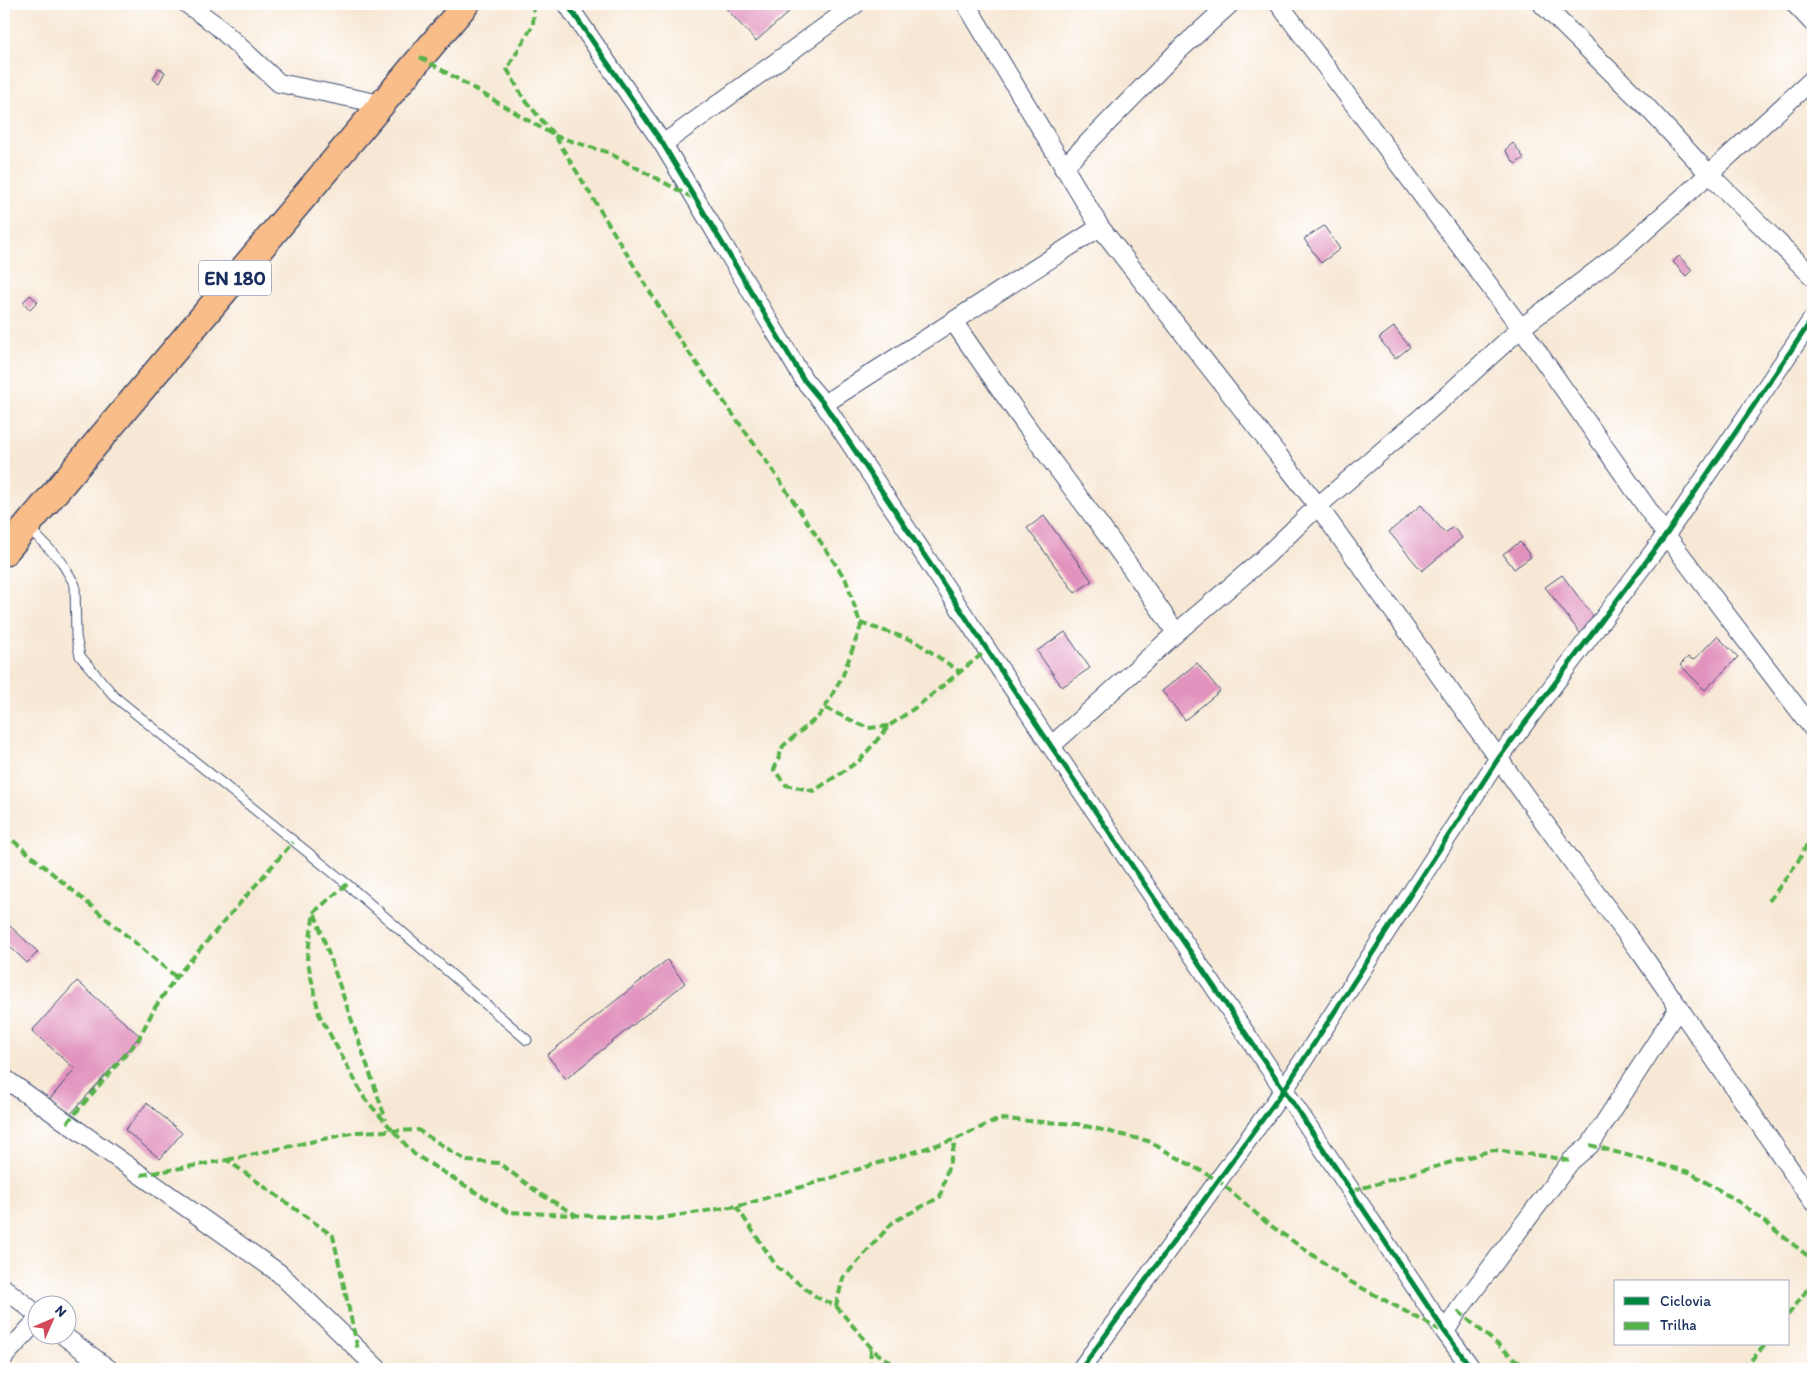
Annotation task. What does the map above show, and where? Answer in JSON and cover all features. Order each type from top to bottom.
[{"type":"main road","name":"EN 180","points":[[4,553],[466,4]]},
{"type":"street","points":[[187,4],[216,25],[279,83],[381,104]]},
{"type":"street","points":[[567,4],[663,144],[804,380],[824,404],[1051,746],[1445,1332],[1472,1369]]},
{"type":"street","points":[[663,144],[856,4]]},
{"type":"street","points":[[966,4],[1100,227],[1318,506],[1498,759],[1641,953],[1813,1202]]},
{"type":"street","points":[[1063,168],[1176,53],[1230,4]]},
{"type":"street","points":[[1279,4],[1521,328],[1666,535],[1813,729]]},
{"type":"street","points":[[1542,4],[1646,106],[1709,174],[1813,277]]},
{"type":"street","points":[[1795,4],[1813,22]]},
{"type":"street","points":[[1051,746],[1176,633],[1256,565],[1318,506],[1453,390],[1521,328],[1626,248],[1813,79]]},
{"type":"street","points":[[824,404],[1100,227]]},
{"type":"street","points":[[1081,1369],[1284,1090],[1498,759],[1666,535],[1813,318]]},
{"type":"street","points":[[954,321],[1001,392],[1113,541],[1176,633]]},
{"type":"street","points":[[1445,1332],[1458,1311],[1571,1162],[1590,1145],[1679,1007]]},
{"type":"street","points":[[4,1078],[279,1273],[378,1369]]},
{"type":"street","points":[[4,1288],[28,1308]]},
{"type":"street","points":[[4,1357],[28,1329]]},
{"type":"street","points":[[77,1346],[108,1369]]},
{"type":"lane","points":[[27,526],[61,561],[75,585],[76,636],[80,656],[115,697],[347,884],[527,1040]]},
{"type":"building","points":[[722,4],[798,4],[756,41]]},
{"type":"building","points":[[159,68],[165,72],[159,83],[153,79]]},
{"type":"building","points":[[1513,143],[1524,158],[1515,164],[1505,150]]},
{"type":"building","points":[[1324,226],[1340,249],[1321,263],[1304,239]]},
{"type":"building","points":[[1679,256],[1692,270],[1686,276],[1673,262]]},
{"type":"building","points":[[30,295],[38,302],[30,310],[23,302]]},
{"type":"building","points":[[1394,327],[1410,347],[1395,359],[1379,338]]},
{"type":"building","points":[[1421,505],[1445,533],[1453,527],[1462,538],[1422,571],[1389,532]]},
{"type":"building","points":[[1044,516],[1092,581],[1075,593],[1027,528]]},
{"type":"building","points":[[1520,542],[1531,557],[1514,569],[1503,554]]},
{"type":"building","points":[[1562,575],[1599,624],[1583,637],[1545,587]]},
{"type":"building","points":[[1065,632],[1090,668],[1062,687],[1037,651]]},
{"type":"building","points":[[1717,636],[1738,657],[1705,690],[1680,665],[1688,657],[1694,660]]},
{"type":"building","points":[[1197,663],[1220,691],[1185,720],[1162,691]]},
{"type":"building","points":[[10,926],[38,952],[27,963],[4,941],[4,932]]},
{"type":"building","points":[[667,960],[685,983],[566,1079],[547,1055]]},
{"type":"building","points":[[77,981],[140,1036],[68,1117],[49,1100],[75,1069],[32,1031]]},
{"type":"building","points":[[147,1103],[182,1133],[160,1159],[125,1130]]},
{"type":"marked path","points":[[534,4],[533,25],[507,69],[524,99],[555,136],[675,333],[774,472],[846,580],[861,626],[843,675],[831,697],[820,715],[783,746],[774,770],[786,785],[814,791],[860,760],[889,726],[919,705],[987,650]]},
{"type":"marked path","points":[[420,57],[555,136],[607,152],[693,198]]},
{"type":"marked path","points":[[860,623],[915,641],[960,672]]},
{"type":"marked path","points":[[825,708],[868,728],[889,726]]},
{"type":"marked path","points":[[4,833],[176,977]]},
{"type":"marked path","points":[[1769,901],[1796,865],[1813,833]]},
{"type":"marked path","points":[[67,1123],[138,1040],[154,1009],[176,977],[293,842]]},
{"type":"marked path","points":[[347,884],[314,912],[307,958],[319,1014],[365,1099],[414,1154],[508,1212],[656,1219],[743,1205],[956,1139],[999,1119],[1077,1124],[1148,1141],[1219,1181],[1267,1223],[1351,1282],[1440,1330]]},
{"type":"marked path","points":[[315,914],[386,1120]]},
{"type":"marked path","points":[[227,1160],[356,1132],[418,1130],[467,1161],[499,1163],[540,1194],[576,1215]]},
{"type":"marked path","points":[[836,1306],[843,1278],[893,1222],[940,1197],[956,1139]]},
{"type":"marked path","points":[[1590,1145],[1689,1172],[1742,1204],[1813,1260]]},
{"type":"marked path","points":[[1352,1191],[1493,1150],[1571,1161]]},
{"type":"marked path","points":[[141,1175],[227,1160],[333,1236],[358,1350]]},
{"type":"marked path","points":[[736,1206],[777,1267],[818,1298],[836,1306],[874,1351],[900,1369]]},
{"type":"marked path","points":[[1790,1312],[1813,1282]]},
{"type":"marked path","points":[[1458,1311],[1516,1360],[1535,1369]]},
{"type":"marked path","points":[[1743,1369],[1764,1346]]},
{"type":"marked path","points":[[870,1369],[871,1347]]},
{"type":"cycle path","points":[[567,4],[663,144],[804,380],[824,404],[1051,746],[1445,1332],[1472,1369]]},
{"type":"cycle path","points":[[1081,1369],[1284,1090],[1498,759],[1666,535],[1813,318]]}]
